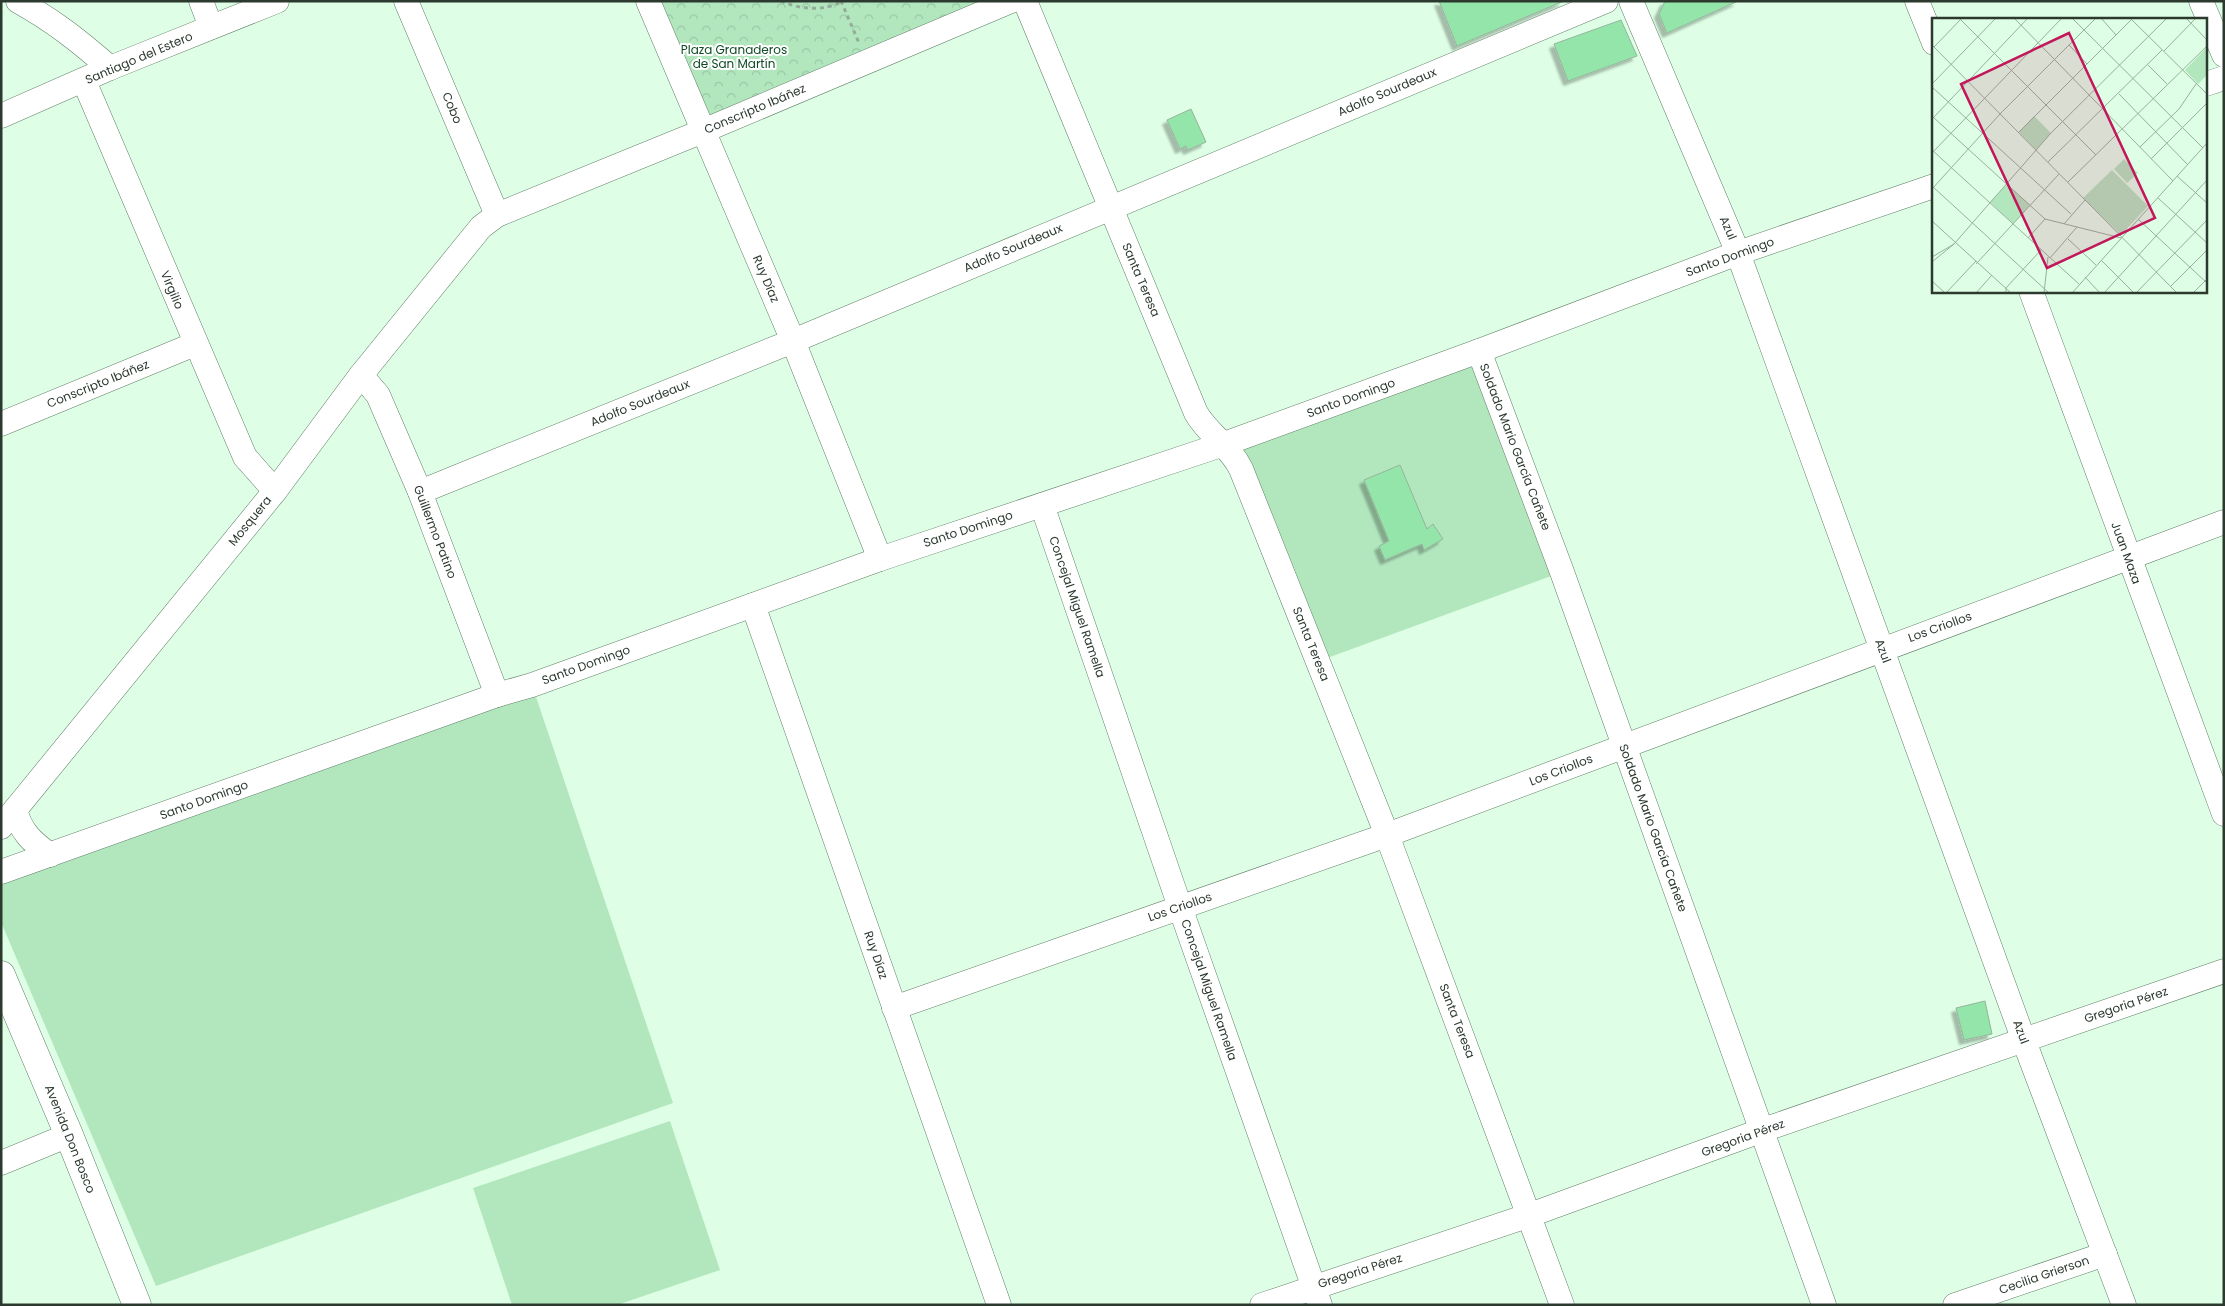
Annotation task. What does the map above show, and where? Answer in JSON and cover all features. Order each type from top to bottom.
[{"type":"main road","name":"Avenida Don Bosco","points":[[1,975],[69,1135],[137,1305]]},
{"type":"street","points":[[18,1],[59,26],[110,68]]},
{"type":"street","points":[[201,1],[211,27]]},
{"type":"street","name":"Santiago del Estero","points":[[1,116],[110,68],[277,1]]},
{"type":"street","name":"Cobo","points":[[406,1],[498,215]]},
{"type":"street","name":"Ruy Díaz","points":[[648,1],[793,341],[880,558]]},
{"type":"street","name":"Conscripto Ibáñez","points":[[498,215],[1011,1]]},
{"type":"street","name":"Santa Teresa","points":[[1025,1],[1196,413],[1204,426],[1236,457],[1241,468],[1387,835],[1530,1214],[1562,1305]]},
{"type":"street","name":"Adolfo Sourdeaux","points":[[420,492],[793,341],[1606,1]]},
{"type":"street","name":"Azul","points":[[1631,1],[1738,253],[2024,1041],[2124,1305]]},
{"type":"street","points":[[1917,1],[1932,37]]},
{"type":"street","points":[[2201,1],[2224,55]]},
{"type":"street","points":[[2208,83],[2224,78]]},
{"type":"street","name":"Virgilio","points":[[84,81],[245,457],[275,491]]},
{"type":"street","name":"Santo Domingo","points":[[1,872],[497,695],[532,685],[880,558],[1224,444],[1479,351],[1738,253],[1932,187]]},
{"type":"street","name":"Mosquera","points":[[8,818],[275,491],[361,375],[482,227],[498,215]]},
{"type":"street","name":"Juan Maza","points":[[2031,292],[2224,814]]},
{"type":"street","name":"Conscripto Ibáñez","points":[[1,424],[195,344]]},
{"type":"street","name":"Soldado Mario García Cañete","points":[[1479,351],[1562,572],[1824,1305]]},
{"type":"street","name":"Guillermo Patino","points":[[361,375],[378,395],[420,492],[497,695]]},
{"type":"street","name":"Concejal Miguel Ramella","points":[[1042,505],[1180,907],[1317,1296]]},
{"type":"street","name":"Los Criollos","points":[[894,1008],[1387,835],[2224,522]]},
{"type":"street","name":"Ruy Díaz","points":[[753,605],[999,1305]]},
{"type":"street","points":[[8,818],[19,824],[26,835],[50,855]]},
{"type":"street","name":"Gregoria Pérez","points":[[1262,1305],[1317,1296],[1530,1214],[1763,1130],[2224,971]]},
{"type":"street","points":[[1,1163],[69,1135]]},
{"type":"street","name":"Cecilia Grierson","points":[[1955,1305],[2105,1254]]},
{"type":"path","points":[[781,1],[794,7],[816,9],[841,1],[867,62]]},
{"type":"green space","name":"Plaza Granaderos de San Martín","points":[[648,1],[1011,1],[703,131]]},
{"type":"green space","points":[[1479,351],[1562,572],[1319,661],[1224,444]]},
{"type":"green space","points":[[532,685],[673,1103],[156,1286],[1,922],[1,885]]},
{"type":"green space","points":[[670,1121],[720,1270],[617,1305],[512,1305],[473,1188]]},
{"type":"building","points":[[1439,1],[1564,1],[1457,46]]},
{"type":"building","points":[[1665,1],[1738,1],[1667,33],[1659,14]]},
{"type":"building","points":[[1621,20],[1637,56],[1568,81],[1554,44]]},
{"type":"building","points":[[1191,109],[1206,142],[1188,150],[1186,146],[1180,149],[1167,120]]},
{"type":"building","points":[[1400,465],[1427,529],[1433,524],[1443,539],[1424,550],[1422,544],[1385,560],[1379,546],[1389,541],[1364,480]]},
{"type":"building","points":[[1985,1001],[1992,1034],[1964,1040],[1956,1008]]}]
